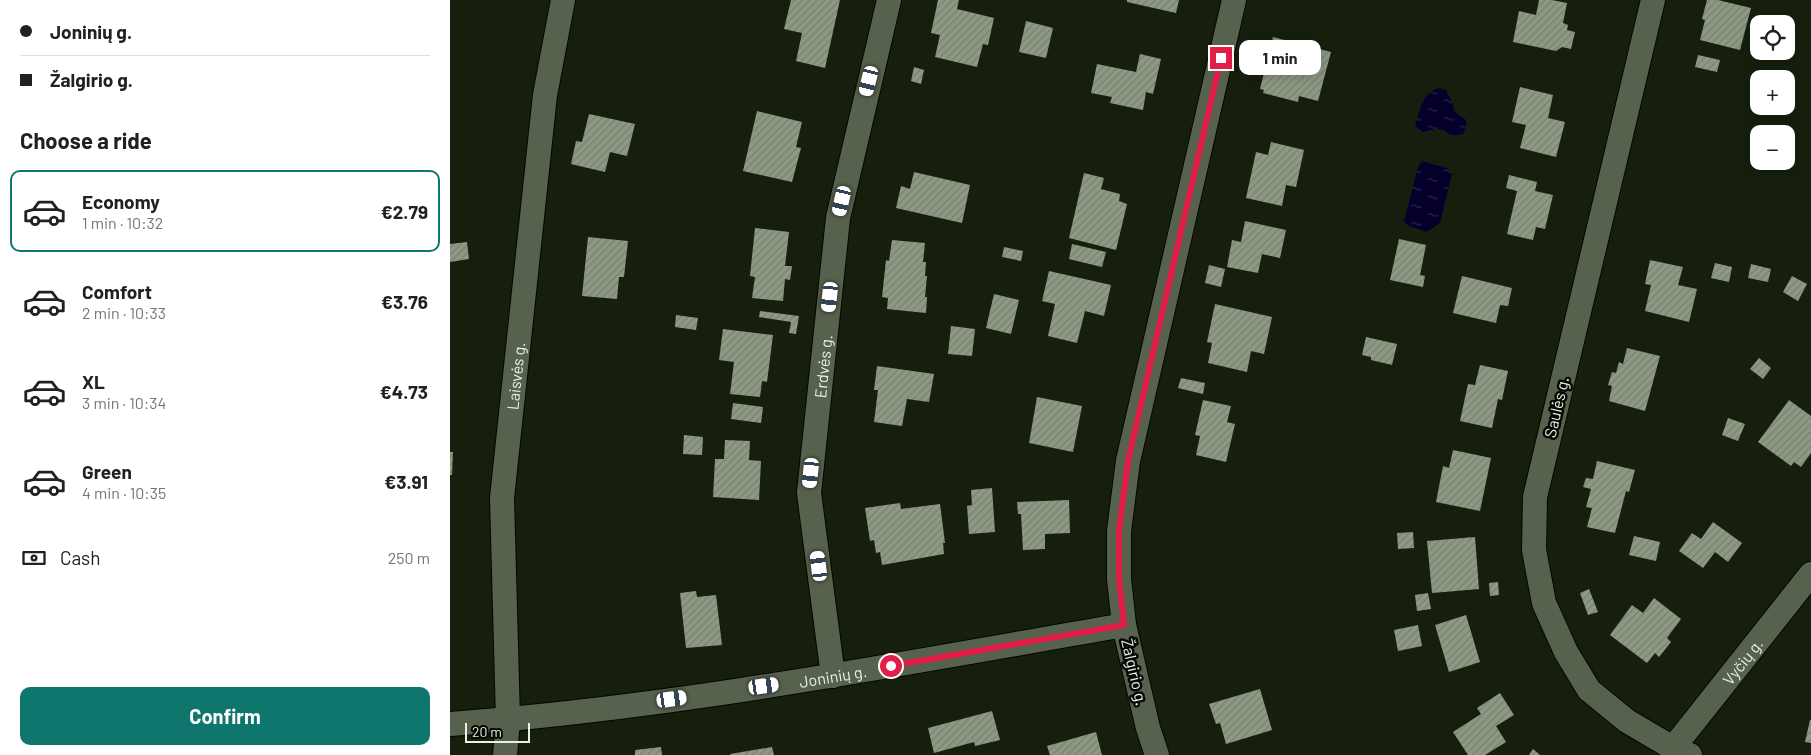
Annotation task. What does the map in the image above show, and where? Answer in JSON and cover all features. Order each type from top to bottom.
[{"type":"street","name":"Laisvės g.","points":[[505,755],[508,720],[502,498],[545,96],[563,0]]},
{"type":"street","name":"Erdvės g.","points":[[833,676],[809,493],[838,218],[889,0]]},
{"type":"street","name":"Žalgirio g.","points":[[1157,755],[1148,728],[1124,625],[1119,579],[1119,531],[1128,461],[1234,0]]},
{"type":"street","name":"Saulės g.","points":[[1653,0],[1535,497],[1534,550],[1544,603],[1566,652],[1590,690],[1627,721],[1682,751]]},
{"type":"street","name":"Vyčių g.","points":[[1682,751],[1811,574]]},
{"type":"street","name":"Joninių g.","points":[[450,724],[580,713],[833,676],[1124,625]]},
{"type":"water","points":[[1439,88],[1446,90],[1453,104],[1454,111],[1466,120],[1466,128],[1463,134],[1452,135],[1444,130],[1437,129],[1423,132],[1415,126],[1425,98],[1429,93]]},
{"type":"water","points":[[1422,161],[1447,168],[1452,174],[1440,223],[1427,232],[1409,226],[1404,221],[1418,167]]},
{"type":"building","points":[[791,0],[840,0],[825,68],[796,61],[802,33],[784,29]]},
{"type":"building","points":[[938,0],[959,0],[957,9],[994,18],[988,45],[983,44],[977,67],[935,57],[940,35],[931,33]]},
{"type":"building","points":[[1127,0],[1179,0],[1176,13],[1127,2]]},
{"type":"building","points":[[1539,0],[1567,3],[1563,23],[1568,25],[1567,30],[1575,32],[1571,49],[1562,47],[1556,51],[1513,42],[1519,11],[1536,15]]},
{"type":"building","points":[[1707,0],[1718,0],[1751,8],[1740,50],[1700,40],[1705,20],[1702,19]]},
{"type":"building","points":[[1026,21],[1053,28],[1046,58],[1019,52]]},
{"type":"building","points":[[1273,37],[1331,52],[1318,101],[1299,96],[1298,102],[1263,93],[1264,90],[1260,89]]},
{"type":"building","points":[[1140,54],[1161,59],[1153,94],[1146,92],[1143,110],[1110,103],[1112,97],[1091,93],[1097,64],[1136,72]]},
{"type":"building","points":[[1698,55],[1720,60],[1717,72],[1695,67]]},
{"type":"building","points":[[914,67],[924,70],[921,84],[911,81]]},
{"type":"building","points":[[1520,87],[1553,95],[1548,118],[1565,122],[1556,157],[1520,148],[1526,125],[1512,122]]},
{"type":"building","points":[[757,111],[802,122],[796,147],[801,148],[792,182],[743,171]]},
{"type":"building","points":[[589,114],[635,124],[627,156],[610,152],[605,172],[571,164],[576,141],[582,142]]},
{"type":"building","points":[[1271,142],[1304,150],[1296,187],[1286,185],[1282,206],[1246,198],[1256,152],[1268,155]]},
{"type":"building","points":[[914,172],[970,185],[962,223],[896,208],[901,186],[910,189]]},
{"type":"building","points":[[1084,173],[1104,178],[1101,189],[1120,194],[1119,201],[1127,204],[1116,250],[1069,238]]},
{"type":"building","points":[[1509,175],[1537,182],[1535,191],[1553,195],[1545,229],[1536,227],[1533,240],[1507,234],[1517,191],[1506,188]]},
{"type":"building","points":[[1245,221],[1286,230],[1280,258],[1262,254],[1258,273],[1227,267],[1232,240],[1241,242]]},
{"type":"building","points":[[755,228],[789,232],[785,266],[792,266],[790,280],[785,279],[783,301],[752,298],[755,277],[750,276]]},
{"type":"building","points":[[588,237],[628,241],[624,277],[619,277],[617,299],[582,296]]},
{"type":"building","points":[[1399,239],[1426,245],[1420,275],[1425,276],[1423,287],[1390,280]]},
{"type":"building","points":[[892,240],[925,243],[923,262],[926,262],[925,276],[927,276],[926,313],[887,309],[888,298],[882,297],[886,260],[889,261]]},
{"type":"building","points":[[467,242],[469,259],[450,262],[450,244]]},
{"type":"building","points":[[1072,244],[1106,252],[1102,267],[1069,259]]},
{"type":"building","points":[[1004,247],[1023,251],[1021,261],[1002,257]]},
{"type":"building","points":[[1650,260],[1683,267],[1678,285],[1697,289],[1689,322],[1645,311],[1651,285],[1645,284]]},
{"type":"building","points":[[1715,263],[1732,267],[1729,282],[1711,278]]},
{"type":"building","points":[[1751,264],[1771,269],[1768,282],[1748,278]]},
{"type":"building","points":[[1209,265],[1225,269],[1221,287],[1205,283]]},
{"type":"building","points":[[1049,271],[1111,285],[1104,316],[1085,311],[1077,343],[1048,336],[1055,304],[1042,301]]},
{"type":"building","points":[[1462,276],[1512,288],[1508,306],[1500,305],[1496,323],[1453,313]]},
{"type":"building","points":[[1792,276],[1807,284],[1798,301],[1783,292]]},
{"type":"building","points":[[994,294],[1019,300],[1011,334],[986,328]]},
{"type":"building","points":[[1215,304],[1272,317],[1264,354],[1251,351],[1247,372],[1208,363],[1212,343],[1207,342]]},
{"type":"building","points":[[760,311],[799,316],[796,334],[789,333],[791,322],[759,317]]},
{"type":"building","points":[[676,315],[698,318],[696,330],[675,327]]},
{"type":"building","points":[[951,326],[975,329],[972,356],[948,354]]},
{"type":"building","points":[[723,329],[773,335],[767,382],[762,381],[760,397],[730,394],[734,362],[719,360]]},
{"type":"building","points":[[1366,337],[1397,344],[1392,365],[1371,360],[1371,357],[1362,355]]},
{"type":"building","points":[[1627,348],[1660,356],[1645,411],[1609,401],[1612,386],[1608,385],[1612,372],[1616,373],[1619,362],[1623,364]]},
{"type":"building","points":[[1759,358],[1771,368],[1763,379],[1750,369]]},
{"type":"building","points":[[1480,365],[1508,371],[1502,400],[1498,399],[1492,428],[1460,421],[1468,384],[1475,385]]},
{"type":"building","points":[[877,366],[934,374],[929,402],[907,399],[902,426],[874,422],[878,390],[874,390]]},
{"type":"building","points":[[1181,378],[1205,383],[1203,394],[1178,388]]},
{"type":"building","points":[[1037,397],[1082,406],[1073,452],[1029,443]]},
{"type":"building","points":[[1203,400],[1231,406],[1227,422],[1235,424],[1226,462],[1196,455],[1200,436],[1195,435]]},
{"type":"building","points":[[1789,400],[1811,416],[1811,453],[1801,467],[1794,462],[1791,466],[1758,442]]},
{"type":"building","points":[[733,403],[763,407],[761,423],[731,419]]},
{"type":"building","points":[[1728,418],[1745,424],[1738,441],[1722,435]]},
{"type":"building","points":[[684,435],[703,437],[702,455],[683,454]]},
{"type":"building","points":[[725,440],[750,441],[749,460],[761,461],[759,500],[713,497],[715,459],[724,459]]},
{"type":"building","points":[[1453,450],[1491,458],[1480,511],[1436,502],[1443,466],[1449,468]]},
{"type":"building","points":[[450,452],[453,452],[452,475],[450,475]]},
{"type":"building","points":[[1597,461],[1635,470],[1629,492],[1626,491],[1615,533],[1587,527],[1592,508],[1586,507],[1591,489],[1583,487],[1586,478],[1593,479]]},
{"type":"building","points":[[992,488],[995,532],[969,534],[967,506],[972,505],[971,490]]},
{"type":"building","points":[[1069,500],[1070,533],[1045,534],[1045,549],[1023,550],[1021,514],[1018,514],[1017,502]]},
{"type":"building","points":[[900,503],[901,509],[940,504],[945,543],[943,543],[944,554],[882,565],[880,552],[876,553],[874,540],[870,541],[865,508]]},
{"type":"building","points":[[1713,522],[1742,543],[1728,562],[1715,552],[1703,568],[1679,551],[1692,533],[1701,539]]},
{"type":"building","points":[[1413,532],[1414,548],[1398,549],[1397,533]]},
{"type":"building","points":[[1634,536],[1660,542],[1656,561],[1629,555]]},
{"type":"building","points":[[1475,537],[1479,589],[1432,593],[1427,541]]},
{"type":"building","points":[[1498,582],[1499,595],[1490,596],[1489,583]]},
{"type":"building","points":[[1589,589],[1598,612],[1588,615],[1580,593]]},
{"type":"building","points":[[696,591],[697,597],[716,595],[722,645],[686,648],[680,593]]},
{"type":"building","points":[[1428,593],[1431,609],[1417,611],[1415,595]]},
{"type":"building","points":[[1654,598],[1681,619],[1667,638],[1671,642],[1659,657],[1655,653],[1647,663],[1610,635],[1632,605],[1643,613]]},
{"type":"building","points":[[1466,615],[1480,662],[1449,672],[1435,625]]},
{"type":"building","points":[[1418,625],[1422,646],[1398,651],[1394,630]]},
{"type":"building","points":[[1260,689],[1272,730],[1226,744],[1220,723],[1216,724],[1209,704]]},
{"type":"building","points":[[1500,693],[1514,715],[1496,726],[1506,742],[1485,755],[1468,755],[1453,732],[1481,714],[1477,708]]},
{"type":"building","points":[[992,711],[1000,740],[975,746],[974,742],[934,753],[928,728]]},
{"type":"building","points":[[1811,720],[1811,743],[1805,742]]},
{"type":"building","points":[[1096,732],[1102,755],[1050,755],[1047,746]]},
{"type":"building","points":[[661,747],[662,755],[635,755],[635,750]]},
{"type":"building","points":[[772,747],[774,755],[730,755],[730,754]]},
{"type":"building","points":[[1533,749],[1540,755],[1529,755]]},
{"type":"route","points":[[891,666],[1124,625],[1119,579],[1119,531],[1128,461],[1221,58]]}]
